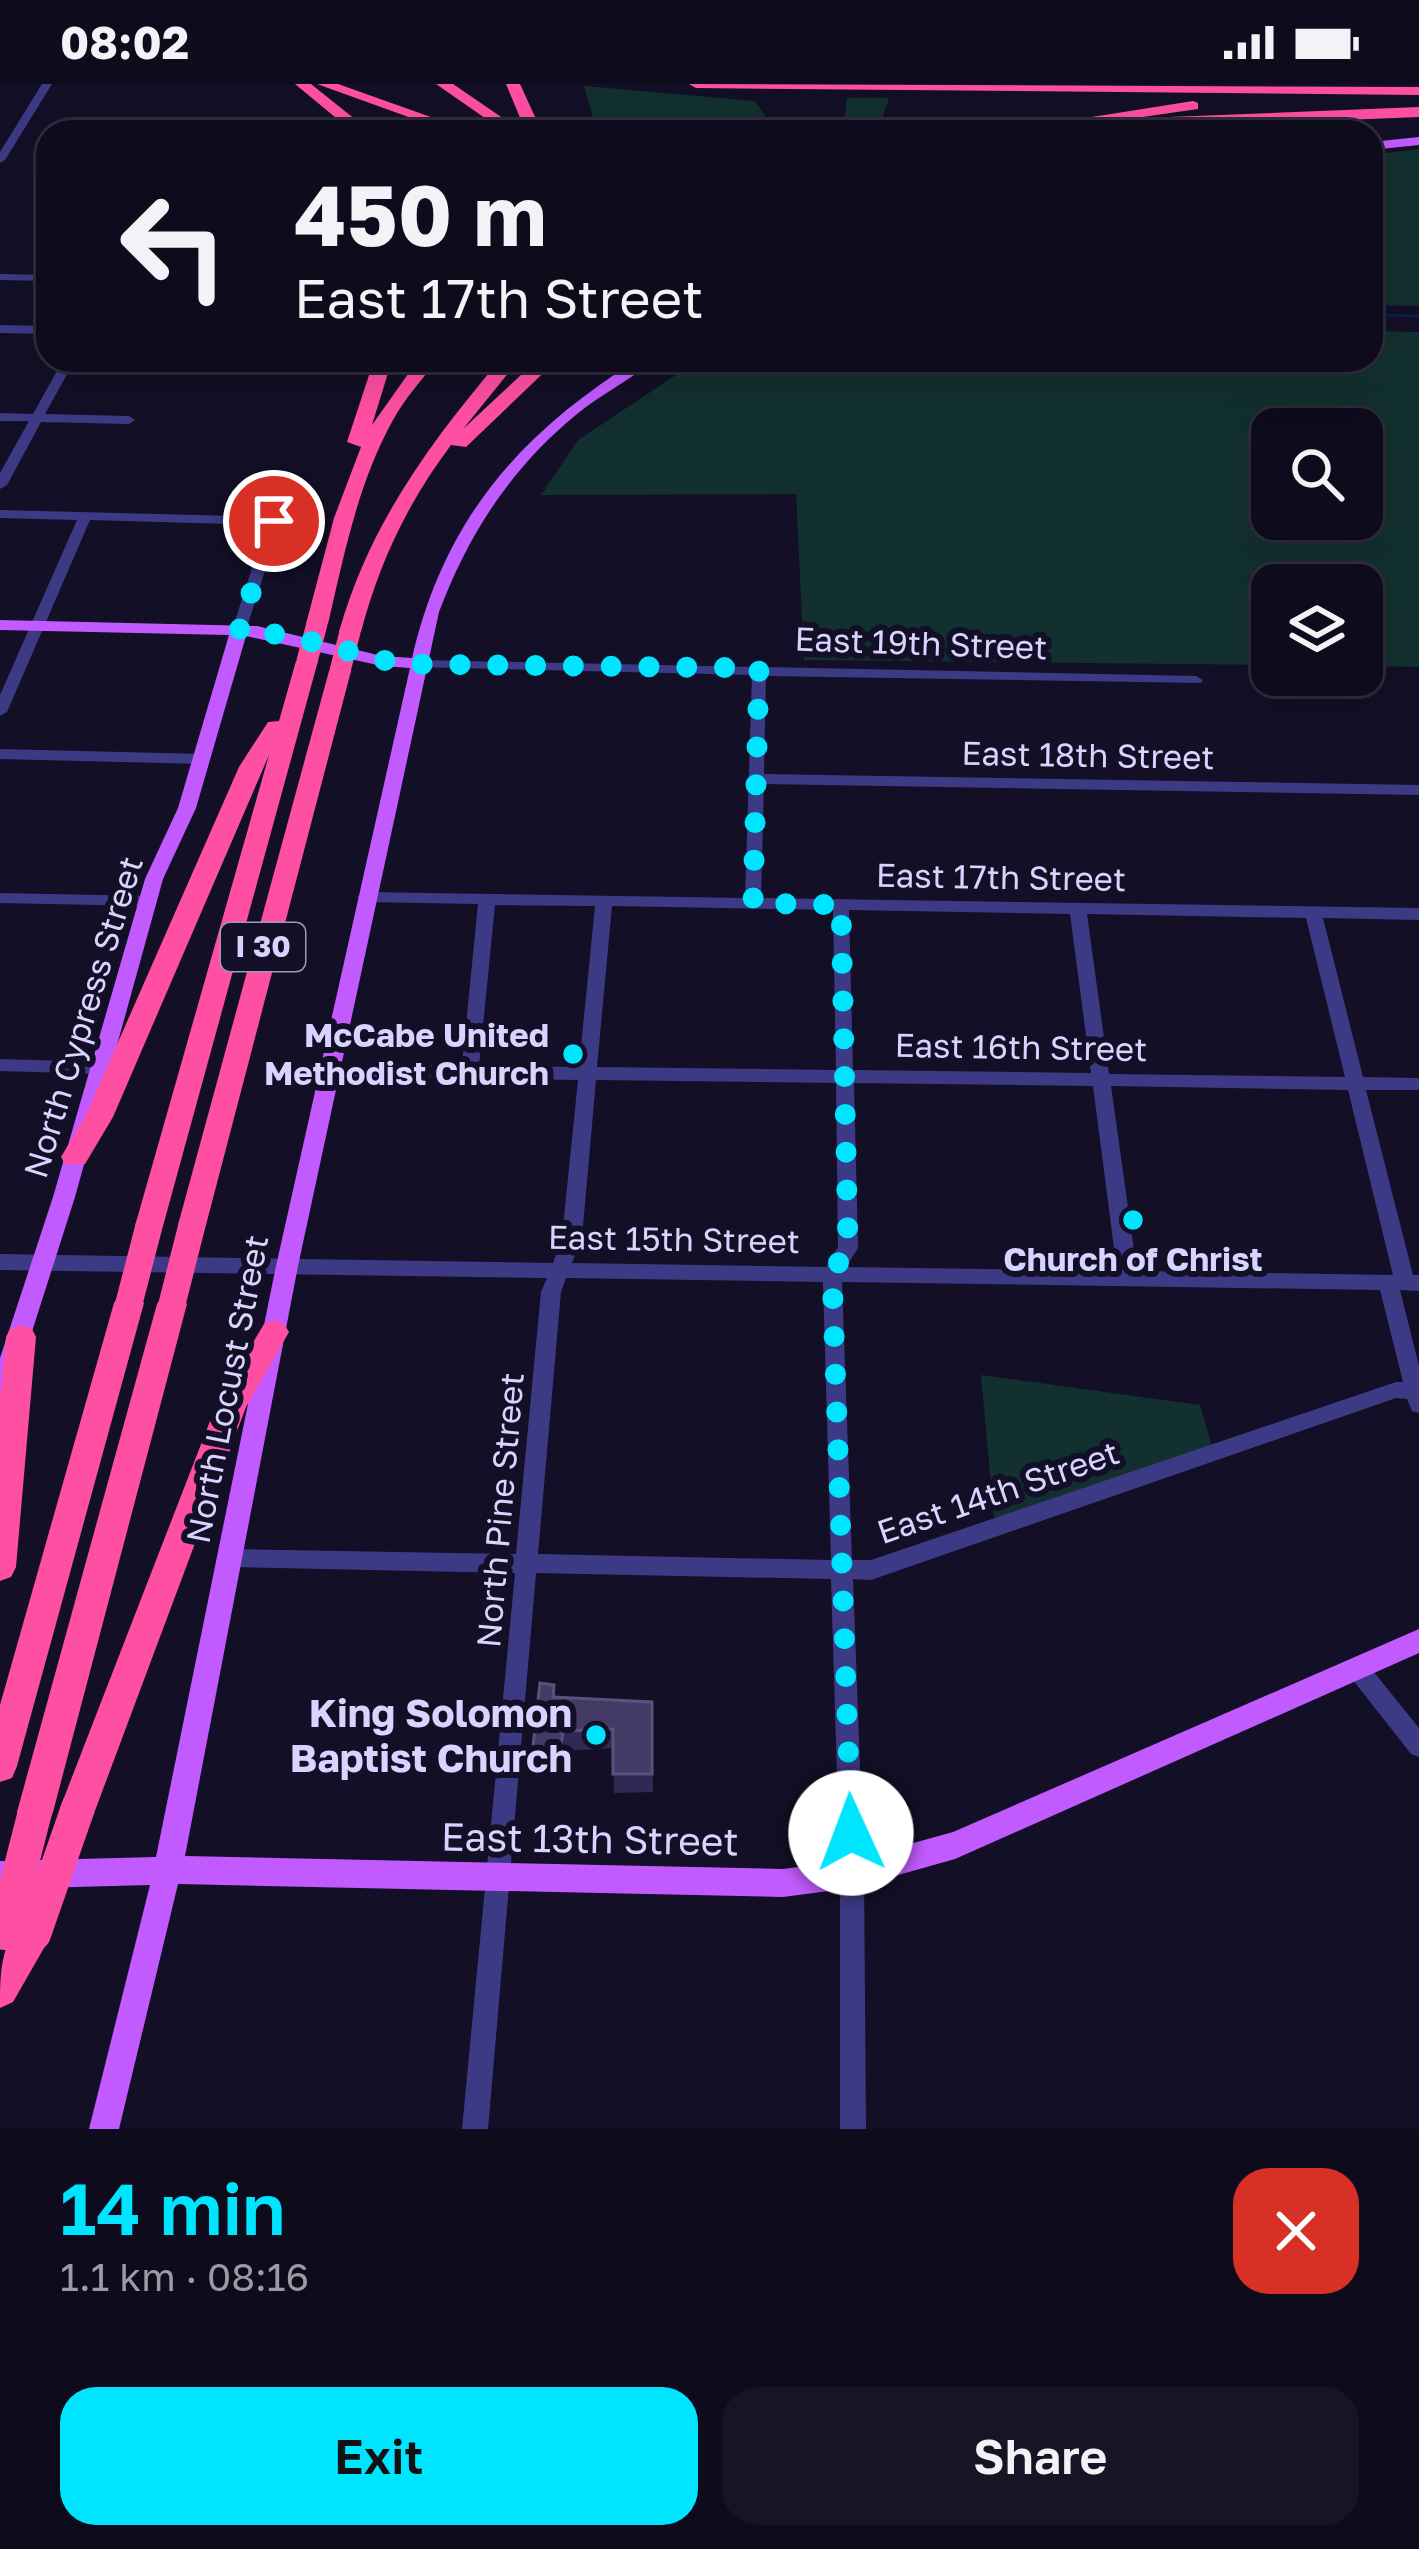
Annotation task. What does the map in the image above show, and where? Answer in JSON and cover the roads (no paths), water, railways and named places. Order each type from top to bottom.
[{"type":"highway","points":[[302,84],[348,120]]},
{"type":"highway","points":[[324,84],[429,120]]},
{"type":"highway","points":[[443,84],[498,120]]},
{"type":"highway","points":[[513,84],[529,120]]},
{"type":"highway","points":[[696,84],[1419,92]]},
{"type":"highway","points":[[830,84],[927,89]]},
{"type":"highway","points":[[1095,120],[1216,104],[1419,92]]},
{"type":"highway","points":[[1192,120],[1419,116]]},
{"type":"highway","points":[[1380,120],[1419,116]]},
{"type":"highway","points":[[354,483],[351,462],[378,372]]},
{"type":"highway","points":[[354,483],[381,422],[419,372]]},
{"type":"highway","points":[[412,487],[432,454],[500,372]]},
{"type":"highway","points":[[412,487],[535,372]]},
{"type":"highway","name":"I 30","points":[[0,1766],[354,483]]},
{"type":"highway","name":"I 30","points":[[12,1938],[35,1812],[350,632],[378,537],[412,487]]},
{"type":"highway","points":[[75,1157],[99,1117],[250,767],[298,692]]},
{"type":"highway","points":[[0,1989],[12,1938],[78,1808],[232,1403],[274,1332]]},
{"type":"highway","points":[[0,1567],[21,1337]]},
{"type":"main road","points":[[1383,145],[1419,141]]},
{"type":"main road","name":"North Locust Street","points":[[104,2129],[168,1870],[365,897],[443,574],[484,498],[555,422],[629,372]]},
{"type":"main road","name":"East 19th Street","points":[[0,626],[239,631],[419,664]]},
{"type":"main road","name":"North Cypress Street","points":[[0,1394],[44,1263],[148,902],[202,759],[239,631]]},
{"type":"main road","name":"East 13th Street","points":[[0,1875],[168,1870],[783,1882],[852,1874],[955,1845],[1419,1641]]},
{"type":"street","points":[[1,157],[47,84]]},
{"type":"street","points":[[0,277],[36,278]]},
{"type":"street","points":[[0,329],[36,330]]},
{"type":"street","points":[[0,485],[62,372]]},
{"type":"street","points":[[0,417],[129,420]]},
{"type":"street","points":[[0,514],[85,516],[0,712]]},
{"type":"street","name":"North Cypress Street","points":[[85,516],[274,521],[239,631]]},
{"type":"street","name":"East 19th Street","points":[[419,664],[1196,680]]},
{"type":"street","points":[[753,903],[759,668]]},
{"type":"street","points":[[0,754],[202,759]]},
{"type":"street","name":"East 18th Street","points":[[755,779],[1419,790]]},
{"type":"street","name":"East 17th Street","points":[[365,897],[1419,914]]},
{"type":"street","points":[[0,898],[148,902]]},
{"type":"street","points":[[470,1070],[488,899]]},
{"type":"street","name":"North Pine Street","points":[[476,2129],[551,1292],[572,1237],[604,901]]},
{"type":"street","points":[[841,905],[848,1248],[832,1273],[838,1568],[852,1874],[853,2129]]},
{"type":"street","points":[[1078,909],[1129,1278]]},
{"type":"street","points":[[1313,912],[1404,1283],[1416,1398]]},
{"type":"street","points":[[0,1065],[100,1067]]},
{"type":"street","name":"East 16th Street","points":[[333,1070],[1419,1084]]},
{"type":"street","name":"East 15th Street","points":[[0,1262],[562,1266],[1404,1283]]},
{"type":"street","name":"East 14th Street","points":[[230,1558],[529,1566],[886,1567],[1396,1390],[1416,1398]]},
{"type":"street","points":[[1357,1668],[1419,1747]]},
{"type":"waterway","points":[[1383,315],[1419,316]]},
{"type":"place","name":"McCabe United Methodist Church","points":[[573,1054]]},
{"type":"place","name":"Church of Christ","points":[[1133,1220]]},
{"type":"place","name":"King Solomon Baptist Church","points":[[596,1735]]}]
